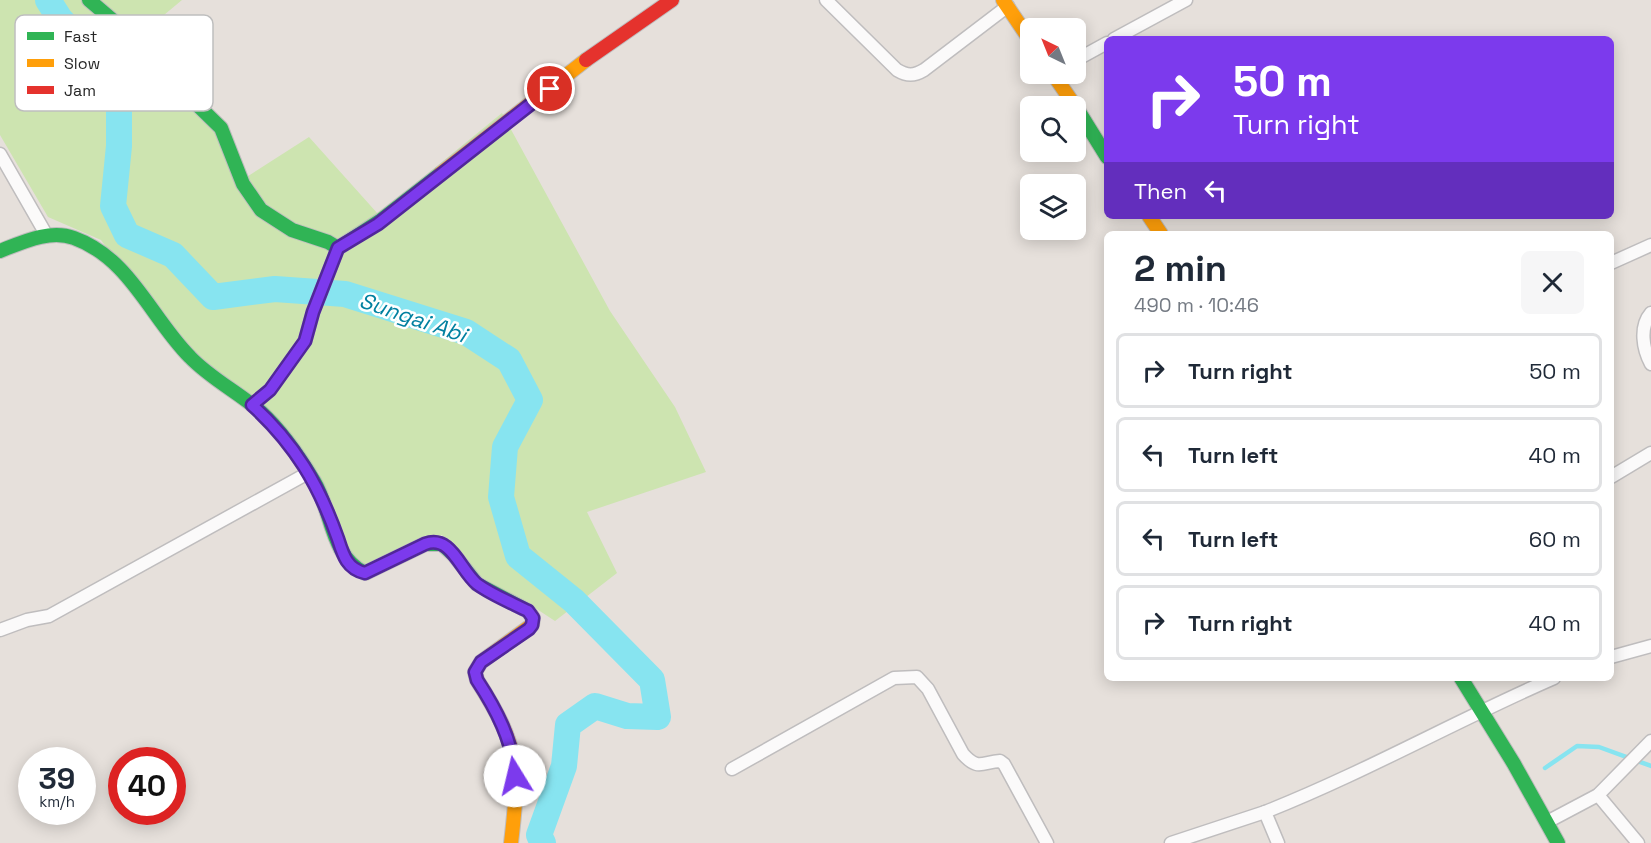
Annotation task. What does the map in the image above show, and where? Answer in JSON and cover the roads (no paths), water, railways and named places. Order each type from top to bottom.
[{"type":"street","points":[[89,0],[107,15]]},
{"type":"street","points":[[252,405],[270,390],[305,341],[313,312],[338,248],[378,224],[643,18],[672,0]]},
{"type":"street","points":[[826,0],[897,70],[910,75],[924,70],[1005,3],[1020,25]]},
{"type":"street","points":[[1120,36],[1186,0]]},
{"type":"street","points":[[1086,55],[1104,45]]},
{"type":"street","points":[[204,111],[221,128],[243,184],[261,210],[292,230],[328,242],[338,248]]},
{"type":"street","points":[[1086,124],[1104,152]]},
{"type":"street","points":[[0,154],[47,236]]},
{"type":"street","points":[[0,251],[58,234],[74,238],[102,251],[132,283],[181,348],[202,371],[252,405],[282,435],[321,494],[343,555],[353,569],[365,573],[432,541],[440,542],[447,546],[478,585],[528,611],[533,618],[529,629],[481,662],[475,672],[503,728],[514,756],[516,795],[511,843]]},
{"type":"street","points":[[1614,262],[1651,245]]},
{"type":"street","points":[[1651,313],[1643,332],[1644,351],[1651,364]]},
{"type":"street","points":[[1614,475],[1651,453]]},
{"type":"street","points":[[0,630],[27,620],[49,616],[308,473]]},
{"type":"street","points":[[1614,656],[1651,646]]},
{"type":"street","points":[[732,769],[894,678],[917,677],[928,689],[963,754],[970,762],[980,766],[1000,761],[1004,764],[1047,843]]},
{"type":"street","points":[[1463,681],[1558,843]]},
{"type":"street","points":[[1171,843],[1265,812],[1341,780],[1481,709],[1547,681]]},
{"type":"street","points":[[1547,822],[1598,795],[1651,741]]},
{"type":"street","points":[[1598,795],[1638,843]]},
{"type":"street","points":[[1265,812],[1278,843]]},
{"type":"waterway","name":"Sungai Abi","points":[[48,0],[57,15]]},
{"type":"waterway","name":"Sungai Abi","points":[[119,111],[119,146],[113,206],[127,235],[173,255],[213,297],[275,289],[345,294],[466,332],[509,360],[530,400],[505,447],[501,497],[518,556],[574,601],[652,680],[658,717],[627,716],[595,706],[568,725],[564,766],[539,835],[543,843]]},
{"type":"waterway","points":[[1545,768],[1577,746],[1599,747],[1651,766]]}]
